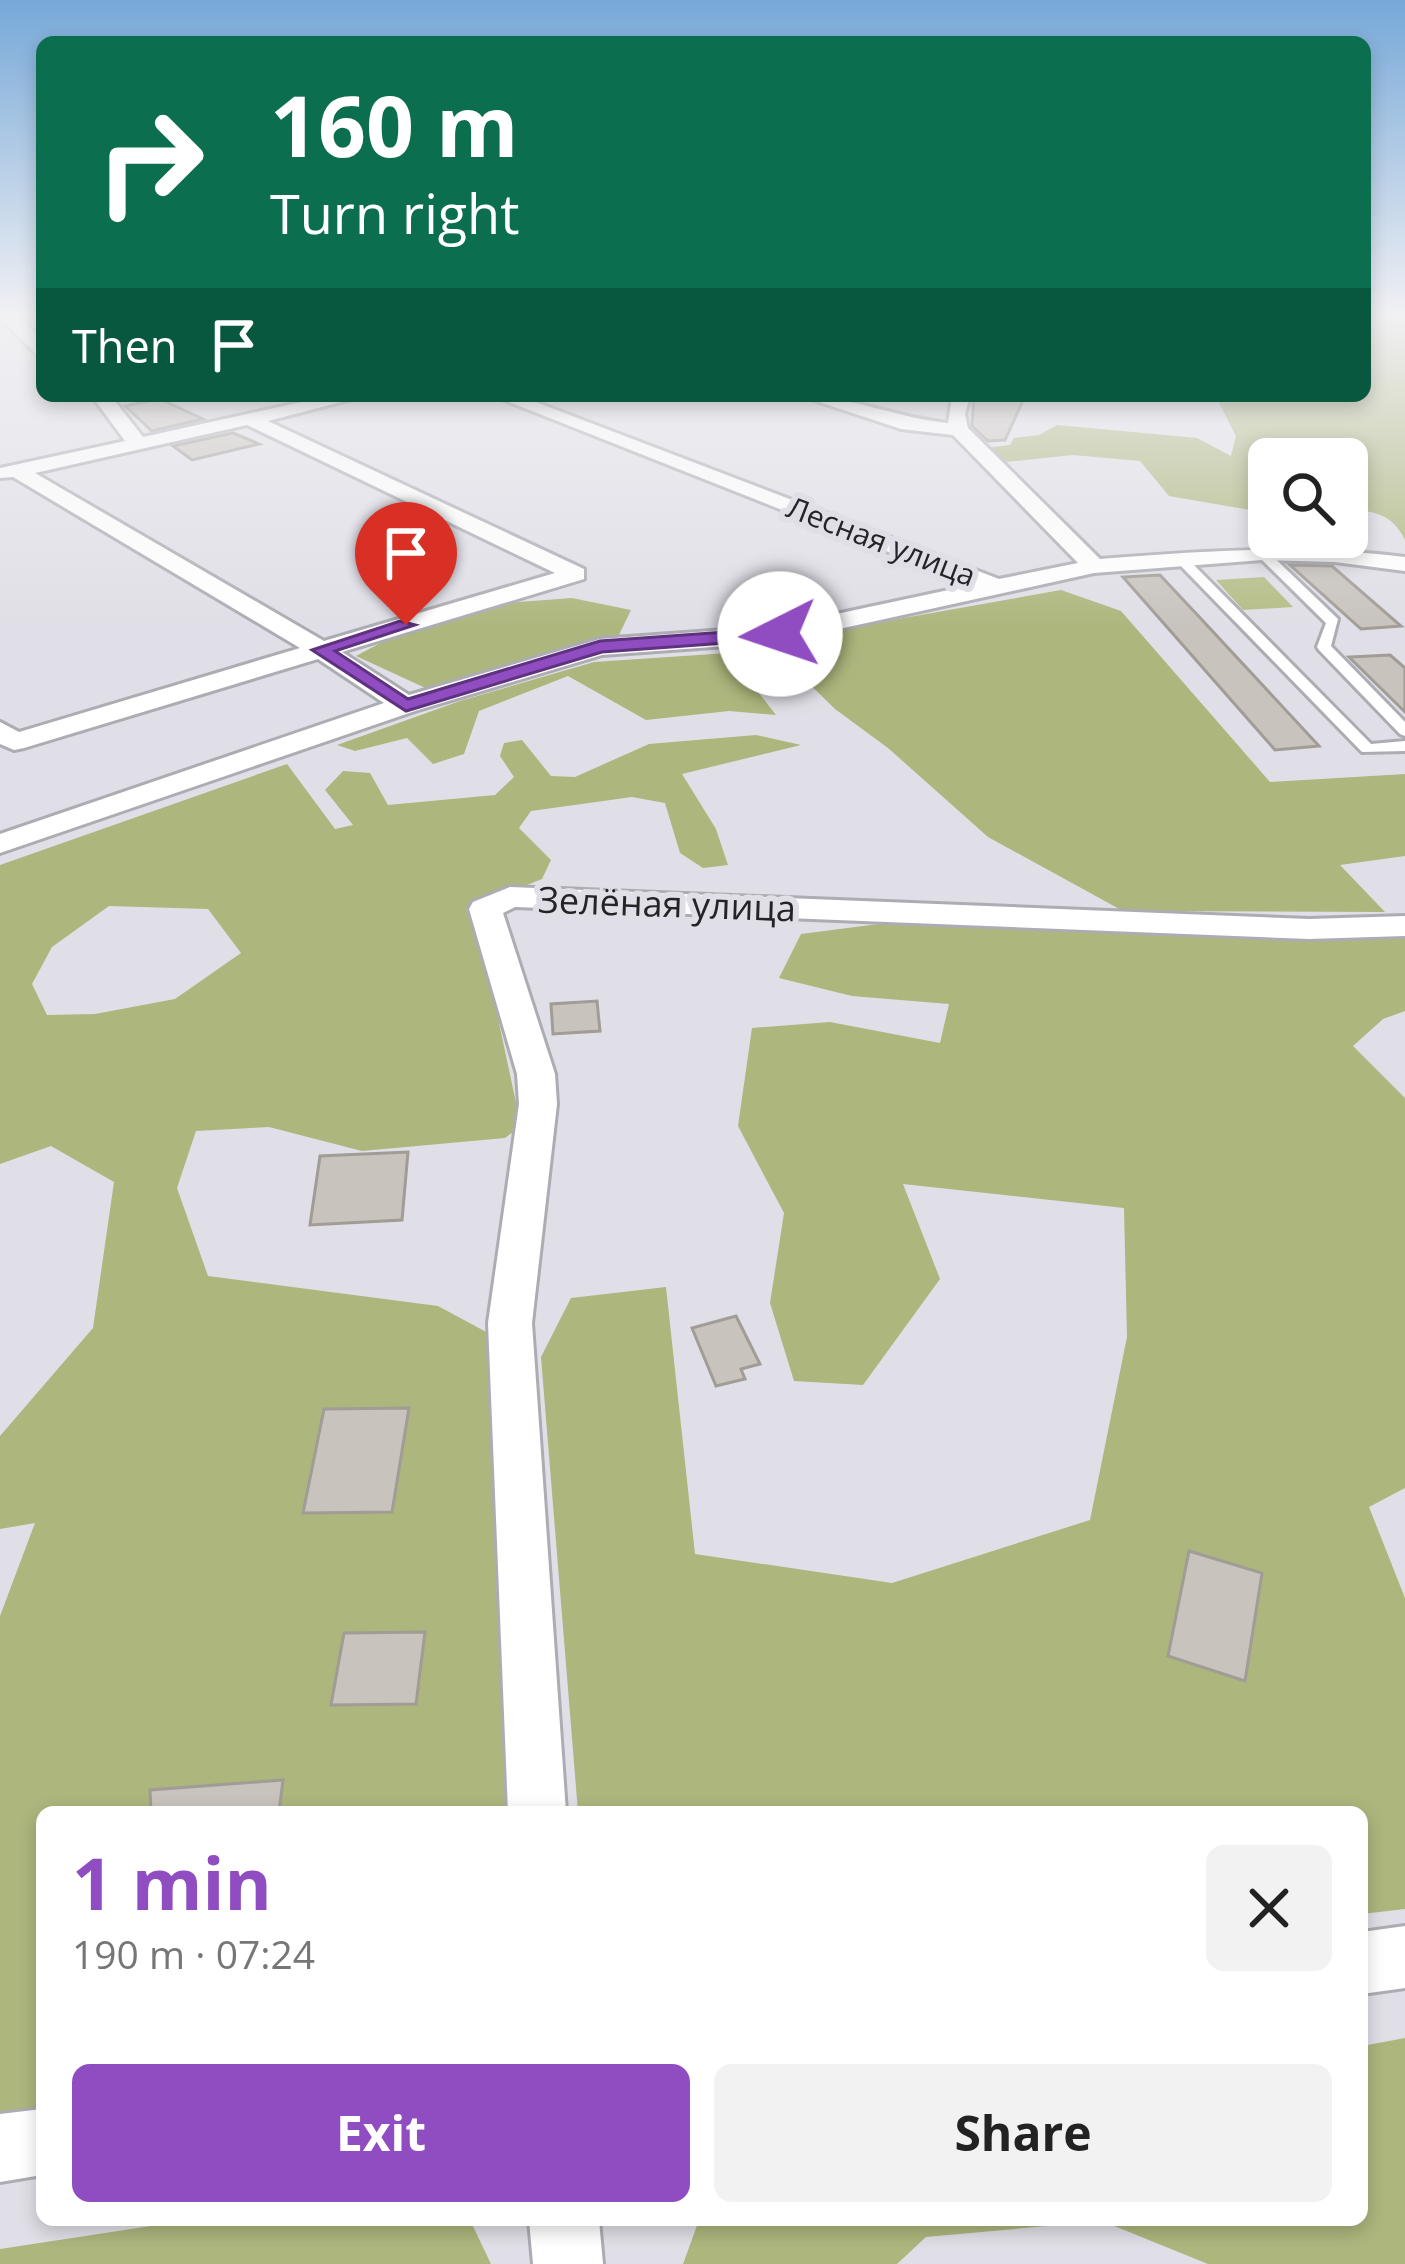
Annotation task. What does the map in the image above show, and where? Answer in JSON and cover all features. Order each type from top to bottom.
[{"type":"street","points":[[118,418],[138,444]]},
{"type":"street","points":[[8,473],[255,418]]},
{"type":"street","name":"Лесная улица","points":[[559,418],[990,584]]},
{"type":"street","points":[[876,418],[959,430]]},
{"type":"street","points":[[956,418],[959,430],[1094,566]]},
{"type":"street","points":[[0,730],[14,742],[576,574],[249,419]]},
{"type":"street","points":[[8,473],[321,650],[406,705]]},
{"type":"street","points":[[0,844],[406,705],[600,647],[780,634],[990,584],[1094,566],[1248,554]]},
{"type":"street","points":[[1358,558],[1405,564]]},
{"type":"street","name":"Зелёная улица","points":[[537,1806],[510,1323],[538,1104],[536,1075],[485,909],[510,897],[1310,929],[1405,926]]},
{"type":"street","points":[[1368,1962],[1405,1957]]},
{"type":"street","points":[[0,2148],[36,2143]]},
{"type":"street","points":[[565,2226],[568,2264]]},
{"type":"lane","points":[[1180,558],[1367,749],[1405,746]]},
{"type":"lane","points":[[1267,558],[1333,622],[1324,647],[1405,730]]},
{"type":"green space","points":[[1227,418],[1405,418],[1405,540],[1395,525],[1368,512],[1368,438],[1248,438],[1248,510],[1169,496],[1140,461],[1073,455],[996,463],[985,448],[1010,445],[1014,438],[1039,435],[1057,425],[1197,438],[1231,456],[1236,436]]},
{"type":"green space","points":[[1264,577],[1293,607],[1243,610],[1216,580]]},
{"type":"green space","points":[[1061,590],[1121,611],[1270,782],[1405,774],[1405,856],[1340,865],[1385,912],[1123,911],[988,837],[888,748],[835,709],[780,655],[802,636]]},
{"type":"green space","points":[[572,598],[631,610],[618,637],[567,647],[432,691],[356,656],[386,640],[489,604]]},
{"type":"green space","points":[[728,653],[776,715],[729,711],[646,720],[568,676],[479,711],[464,754],[433,764],[407,738],[355,751],[337,745],[460,701],[594,662]]},
{"type":"green space","points":[[756,735],[801,745],[682,774],[716,829],[728,865],[703,868],[680,853],[665,803],[632,797],[531,811],[519,828],[551,860],[542,879],[474,906],[521,1126],[505,1138],[362,1151],[269,1127],[196,1131],[177,1188],[208,1276],[438,1306],[490,1334],[512,1806],[36,1806],[36,2113],[0,2117],[0,1616],[35,1523],[0,1529],[0,1436],[93,1328],[114,1182],[51,1146],[0,1164],[0,865],[287,764],[335,829],[353,825],[325,790],[343,771],[370,773],[388,805],[495,795],[514,777],[500,756],[504,743],[522,740],[551,776],[575,777],[649,744]],"holes":[[[109,906],[208,909],[241,953],[175,999],[95,1014],[47,1015],[32,984],[52,947]]]},
{"type":"green space","points":[[894,922],[1405,934],[1405,1011],[1383,1019],[1353,1046],[1405,1098],[1405,1488],[1369,1507],[1405,1598],[1405,1909],[1368,1913],[1368,1806],[578,1806],[541,1357],[571,1298],[666,1287],[695,1554],[892,1583],[1090,1520],[1127,1337],[1124,1208],[903,1184],[940,1279],[863,1385],[794,1381],[770,1303],[784,1213],[738,1126],[752,1028],[830,1022],[940,1043],[949,1004],[852,996],[779,978],[801,934]]},
{"type":"green space","points":[[1405,2038],[1405,2264],[1208,2264],[1114,2226],[1368,2226],[1368,2045]]},
{"type":"green space","points":[[151,2226],[473,2226],[491,2264],[0,2264],[0,2249]]},
{"type":"green space","points":[[697,2226],[1047,2226],[926,2237],[897,2264],[683,2264]]},
{"type":"building","points":[[138,418],[203,419],[152,431]]},
{"type":"building","points":[[973,418],[1015,418],[1005,440],[988,441],[972,426]]},
{"type":"building","points":[[233,433],[259,444],[192,460],[173,446]]},
{"type":"building","points":[[1290,565],[1332,566],[1401,626],[1361,629]]},
{"type":"building","points":[[1160,575],[1319,746],[1275,750],[1123,577]]},
{"type":"building","points":[[1390,655],[1405,668],[1405,712],[1349,657]]},
{"type":"building","points":[[597,1001],[600,1031],[553,1034],[551,1004]]},
{"type":"building","points":[[408,1152],[402,1220],[310,1225],[320,1156]]},
{"type":"building","points":[[736,1316],[760,1364],[741,1369],[745,1379],[716,1386],[692,1328]]},
{"type":"building","points":[[409,1408],[392,1512],[303,1513],[324,1409]]},
{"type":"building","points":[[1189,1551],[1262,1573],[1245,1681],[1168,1656]]},
{"type":"building","points":[[425,1632],[416,1704],[331,1705],[344,1633]]},
{"type":"building","points":[[283,1780],[280,1806],[151,1806],[150,1790]]},
{"type":"route","points":[[406,625],[321,650],[406,705],[600,647],[780,634]]}]
